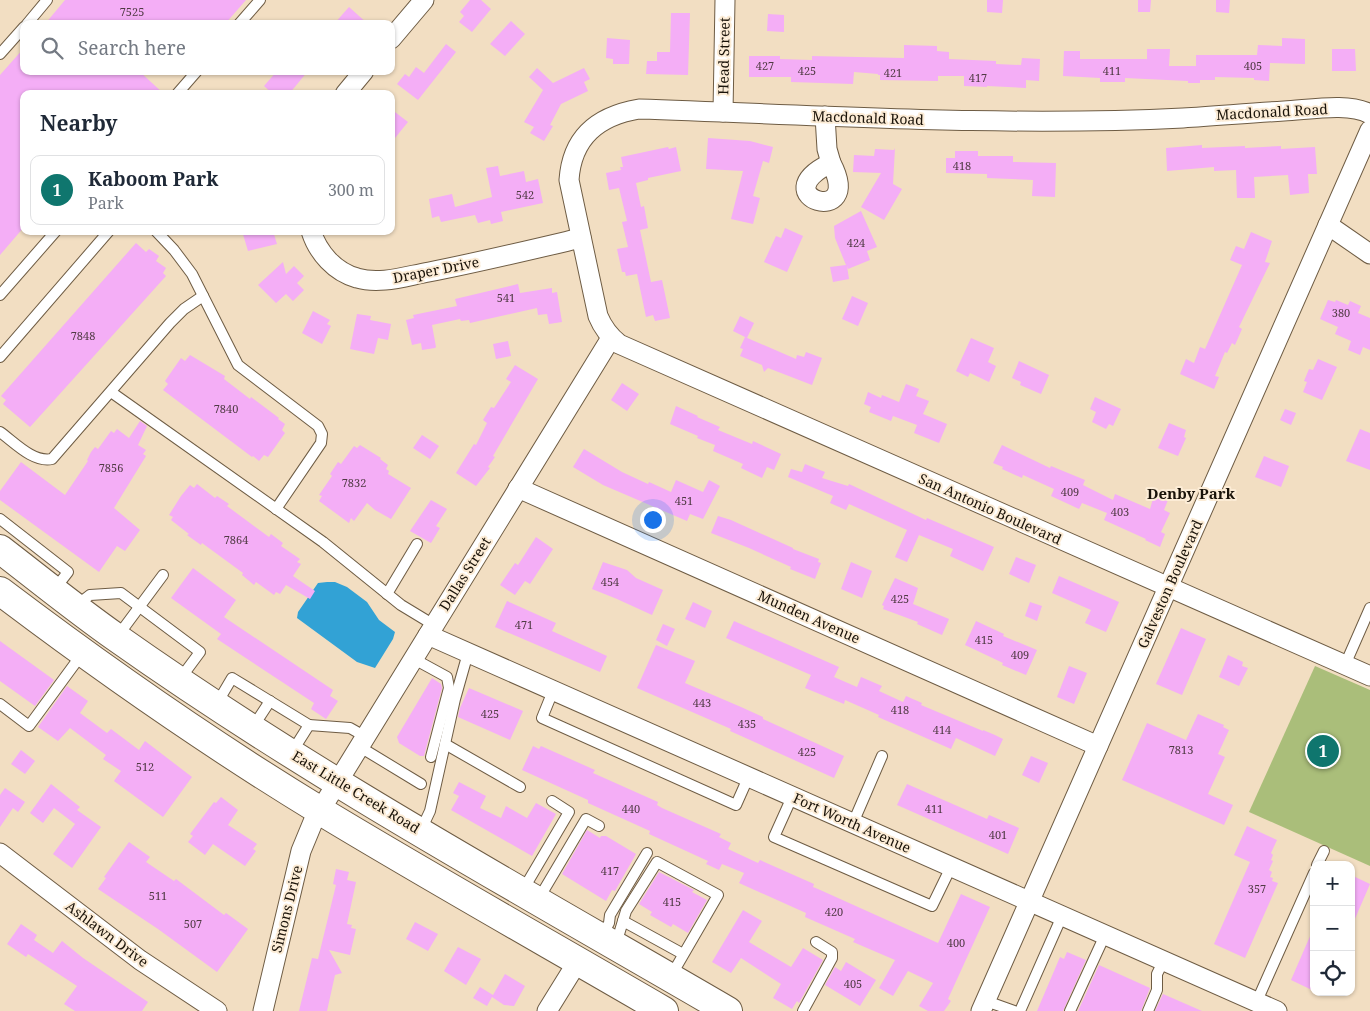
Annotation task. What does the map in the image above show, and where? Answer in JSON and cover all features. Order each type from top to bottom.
[{"type":"main road","name":"East Little Creek Road","points":[[0,549],[37,563],[54,590],[75,607],[117,638],[252,728],[338,782],[530,895],[614,934],[676,966],[728,1011]]},
{"type":"main road","points":[[0,591],[82,653],[208,739],[320,810],[664,1011]]},
{"type":"street","points":[[395,34],[424,0]]},
{"type":"street","name":"Head Street","points":[[723,112],[725,0]]},
{"type":"street","points":[[348,90],[361,75]]},
{"type":"street","name":"Macdonald Road","points":[[611,338],[602,326],[598,316],[569,180],[570,164],[575,150],[583,139],[594,127],[608,118],[623,112],[639,109],[892,120],[1063,121],[1182,118],[1353,108],[1370,114]]},
{"type":"street","points":[[825,116],[827,149],[831,163]]},
{"type":"street","name":"Galveston Boulevard","points":[[983,1006],[1370,130]]},
{"type":"street","points":[[1328,225],[1370,254]]},
{"type":"street","name":"Draper Drive","points":[[313,235],[321,252],[333,265],[347,274],[374,281],[465,264],[581,238]]},
{"type":"street","name":"San Antonio Boulevard","points":[[611,338],[619,344],[737,398],[1370,676]]},
{"type":"street","name":"Dallas Street","points":[[320,810],[611,338]]},
{"type":"street","name":"Munden Avenue","points":[[518,488],[1098,746]]},
{"type":"street","name":"Fort Worth Avenue","points":[[431,630],[468,653],[1270,1008]]},
{"type":"street","name":"Simons Drive","points":[[263,1011],[301,851],[320,810]]},
{"type":"street","name":"Ashlawn Drive","points":[[0,853],[140,960],[217,1011]]},
{"type":"street","points":[[547,1011],[578,961]]},
{"type":"lane","points":[[30,20],[48,0]]},
{"type":"lane","points":[[242,20],[260,0]]},
{"type":"lane","points":[[0,54],[20,32]]},
{"type":"lane","points":[[181,90],[194,75]]},
{"type":"lane","points":[[0,295],[52,235]]},
{"type":"lane","points":[[0,357],[106,235]]},
{"type":"lane","points":[[160,235],[192,274],[238,366],[318,426],[322,434],[321,443],[276,509]]},
{"type":"lane","points":[[0,432],[28,452],[46,460],[52,459],[170,323],[184,309],[203,296]]},
{"type":"lane","points":[[111,392],[323,542],[431,630]]},
{"type":"lane","points":[[0,519],[37,563]]},
{"type":"lane","points":[[388,594],[417,544]]},
{"type":"lane","points":[[117,638],[163,575]]},
{"type":"lane","points":[[75,607],[90,594],[121,593],[200,652],[179,680]]},
{"type":"lane","points":[[1345,665],[1370,608]]},
{"type":"lane","points":[[0,704],[29,726],[82,653]]},
{"type":"lane","points":[[420,831],[430,811],[455,699],[468,653]]},
{"type":"lane","points":[[414,659],[447,677],[449,682],[431,757]]},
{"type":"lane","points":[[216,705],[232,678],[309,726],[350,728],[363,742],[420,784]]},
{"type":"lane","points":[[553,691],[542,718],[736,805],[748,778]]},
{"type":"lane","points":[[252,728],[270,701]]},
{"type":"lane","points":[[292,753],[309,726]]},
{"type":"lane","points":[[445,744],[520,788]]},
{"type":"lane","points":[[852,824],[882,756]]},
{"type":"lane","points":[[792,797],[774,837],[932,906],[951,867]]},
{"type":"lane","points":[[530,895],[569,812],[552,801]]},
{"type":"lane","points":[[530,895],[586,818],[599,826]]},
{"type":"lane","points":[[1320,861],[1324,851]]},
{"type":"lane","points":[[614,934],[609,923],[610,915],[646,853]]},
{"type":"lane","points":[[614,934],[657,862],[718,895],[676,966]]},
{"type":"lane","points":[[1270,1008],[1310,885]]},
{"type":"lane","points":[[1020,1011],[1062,916]]},
{"type":"lane","points":[[1070,1011],[1105,935]]},
{"type":"lane","points":[[803,1011],[832,958],[832,952],[816,942]]},
{"type":"lane","points":[[1148,1011],[1157,990],[1157,974],[1164,960]]},
{"type":"lane","points":[[983,1006],[1014,1011]]},
{"type":"green space","points":[[1315,666],[1370,690],[1370,866],[1249,812]]},
{"type":"water","points":[[335,582],[347,587],[367,602],[379,620],[395,632],[393,639],[375,668],[357,662],[297,618],[298,612],[318,583]]},
{"type":"building","points":[[65,0],[246,0],[228,20],[48,20]]},
{"type":"building","points":[[470,0],[481,0],[491,9],[472,32],[459,22],[464,16],[460,12]]},
{"type":"building","points":[[987,0],[1003,0],[1002,13],[987,12]]},
{"type":"building","points":[[1138,0],[1151,0],[1150,12],[1138,12]]},
{"type":"building","points":[[1216,0],[1230,0],[1229,13],[1216,12]]},
{"type":"building","points":[[349,7],[364,20],[338,20]]},
{"type":"building","points":[[671,13],[690,13],[688,75],[646,74],[647,61],[657,61],[657,52],[670,52]]},
{"type":"building","points":[[768,14],[784,15],[784,32],[767,31]]},
{"type":"building","points":[[511,21],[525,34],[505,56],[490,44]]},
{"type":"building","points":[[607,38],[630,40],[629,64],[613,64],[613,59],[606,58]]},
{"type":"building","points":[[1282,38],[1305,39],[1305,64],[1270,63],[1269,81],[1254,80],[1254,78],[1215,77],[1215,80],[1200,80],[1200,83],[1125,78],[1125,82],[1100,82],[1100,78],[1063,76],[1064,51],[1080,51],[1080,59],[1147,59],[1147,49],[1170,49],[1169,66],[1196,66],[1196,55],[1257,55],[1258,45],[1282,46]]},
{"type":"building","points":[[446,44],[456,52],[418,100],[397,84],[405,74],[409,77],[416,67],[424,73]]},
{"type":"building","points":[[904,45],[937,46],[937,51],[949,52],[949,59],[996,61],[996,64],[1021,65],[1022,58],[1040,59],[1039,81],[1026,80],[1026,88],[964,86],[964,76],[938,76],[938,81],[880,80],[880,75],[878,74],[854,72],[853,84],[791,82],[791,77],[749,77],[749,56],[780,56],[780,59],[812,60],[812,56],[904,58]]},
{"type":"building","points":[[1332,49],[1355,49],[1356,71],[1332,71]]},
{"type":"building","points":[[20,52],[20,75],[143,75],[160,90],[20,90],[20,232],[0,255],[0,75]]},
{"type":"building","points":[[537,68],[553,83],[584,68],[590,79],[584,82],[588,91],[561,104],[550,125],[553,126],[544,141],[530,133],[534,127],[524,122],[543,90],[529,77]]},
{"type":"building","points":[[274,75],[305,75],[292,90],[268,90],[264,86]]},
{"type":"building","points":[[395,112],[408,122],[395,138]]},
{"type":"building","points":[[708,138],[750,141],[773,147],[769,163],[763,161],[753,196],[760,198],[753,224],[731,219],[743,171],[706,169]]},
{"type":"building","points":[[1202,145],[1202,148],[1281,146],[1281,149],[1315,147],[1317,174],[1308,174],[1309,193],[1290,195],[1288,175],[1254,177],[1255,198],[1237,198],[1236,170],[1214,171],[1214,167],[1167,171],[1166,148]]},
{"type":"building","points":[[668,147],[669,149],[676,147],[681,171],[648,178],[648,180],[636,183],[641,207],[644,206],[648,228],[640,230],[651,282],[662,280],[670,318],[655,321],[653,315],[646,317],[637,274],[626,276],[625,272],[622,272],[617,249],[628,247],[622,222],[627,221],[619,188],[609,190],[606,173],[621,170],[620,167],[623,167],[621,157]]},
{"type":"building","points":[[895,148],[893,184],[902,189],[884,220],[861,207],[881,173],[853,172],[854,155],[874,156],[875,149],[894,150]]},
{"type":"building","points":[[955,151],[978,151],[978,156],[1013,156],[1013,162],[1056,163],[1055,197],[1032,196],[1033,180],[987,178],[987,174],[946,173],[946,158],[955,158]]},
{"type":"building","points":[[498,166],[500,176],[524,171],[526,182],[538,179],[543,203],[501,212],[503,221],[491,224],[490,220],[478,223],[475,215],[441,222],[439,216],[432,218],[429,199],[452,194],[455,207],[492,197],[486,168]]},
{"type":"building","points":[[861,211],[877,247],[867,251],[870,260],[848,269],[847,266],[849,279],[833,282],[830,267],[846,265],[835,238],[834,226]]},
{"type":"building","points":[[785,228],[803,236],[787,272],[764,262],[776,236],[781,238]]},
{"type":"building","points":[[1251,232],[1272,241],[1265,262],[1270,263],[1239,327],[1242,329],[1235,345],[1232,343],[1227,353],[1225,352],[1215,376],[1219,377],[1214,389],[1180,374],[1186,359],[1194,363],[1200,347],[1205,349],[1242,265],[1230,260],[1236,246],[1244,249]]},
{"type":"building","points":[[243,235],[274,235],[277,244],[248,251]]},
{"type":"building","points":[[136,243],[146,252],[149,249],[159,256],[156,261],[166,268],[163,273],[166,276],[30,427],[3,404],[6,400],[1,396]]},
{"type":"building","points":[[283,262],[286,274],[294,266],[304,276],[297,283],[304,290],[293,301],[286,294],[276,303],[258,285]]},
{"type":"building","points":[[518,284],[520,293],[552,288],[552,293],[557,292],[562,322],[549,324],[547,314],[538,315],[537,308],[470,323],[469,320],[461,321],[460,319],[432,325],[435,348],[422,350],[421,343],[412,345],[406,320],[414,318],[413,315],[457,306],[455,299]]},
{"type":"building","points":[[852,296],[868,303],[858,326],[842,319]]},
{"type":"building","points":[[1328,300],[1335,302],[1336,300],[1348,305],[1350,301],[1361,306],[1358,313],[1370,318],[1370,350],[1363,347],[1360,355],[1348,350],[1351,341],[1335,334],[1338,327],[1320,319]]},
{"type":"building","points":[[313,311],[330,320],[327,324],[331,326],[322,344],[302,333]]},
{"type":"building","points":[[357,314],[371,316],[370,320],[391,324],[388,340],[378,338],[374,354],[350,349]]},
{"type":"building","points":[[740,316],[754,323],[747,338],[733,331]]},
{"type":"building","points":[[745,337],[796,359],[797,355],[804,357],[806,352],[822,358],[812,385],[768,368],[764,372],[762,365],[740,356],[743,349],[740,348]]},
{"type":"building","points":[[971,338],[994,348],[988,362],[996,366],[989,382],[970,373],[968,377],[956,371]]},
{"type":"building","points":[[508,341],[511,356],[496,359],[493,344]]},
{"type":"building","points":[[190,355],[225,376],[224,379],[250,399],[251,397],[285,424],[282,430],[285,433],[268,457],[264,455],[259,461],[252,457],[163,390],[168,384],[165,381],[181,358],[185,361]]},
{"type":"building","points":[[1318,359],[1337,367],[1322,400],[1303,392],[1307,382],[1304,381],[1309,369],[1313,370]]},
{"type":"building","points":[[1019,361],[1049,375],[1041,394],[1020,385],[1021,382],[1012,378]]},
{"type":"building","points":[[515,365],[538,379],[493,456],[495,457],[488,467],[490,468],[476,486],[456,473],[474,444],[476,445],[487,423],[483,420],[491,407],[494,408],[511,382],[506,379]]},
{"type":"building","points":[[622,383],[639,394],[627,411],[611,400]]},
{"type":"building","points":[[906,384],[919,389],[916,396],[929,401],[923,414],[947,424],[939,443],[914,433],[917,425],[893,416],[891,421],[869,412],[871,407],[864,404],[868,392],[881,398],[882,395],[899,402]]},
{"type":"building","points":[[1095,397],[1121,409],[1113,426],[1109,424],[1106,429],[1092,422],[1096,412],[1090,409]]},
{"type":"building","points":[[676,406],[720,427],[718,430],[752,444],[753,441],[781,454],[774,470],[767,467],[762,478],[741,468],[743,464],[713,451],[715,445],[670,424]]},
{"type":"building","points":[[1285,409],[1296,413],[1291,425],[1280,420]]},
{"type":"building","points":[[140,421],[147,426],[138,445],[146,450],[143,454],[146,456],[114,508],[140,530],[125,551],[117,546],[99,572],[0,500],[0,491],[21,462],[65,495],[88,461],[91,452],[95,447],[98,449],[111,431],[114,433],[117,429],[129,438]]},
{"type":"building","points":[[1169,423],[1186,430],[1184,437],[1186,438],[1178,456],[1158,448]]},
{"type":"building","points":[[1360,429],[1370,433],[1370,470],[1346,461]]},
{"type":"building","points":[[422,435],[439,446],[430,459],[413,448]]},
{"type":"building","points":[[360,445],[381,458],[388,465],[386,469],[389,471],[388,474],[411,488],[391,519],[367,503],[354,521],[351,518],[349,523],[319,501],[322,496],[319,495],[332,476],[330,474],[338,462],[341,464],[354,446],[357,448]]},
{"type":"building","points":[[1002,445],[1050,468],[1051,466],[1085,480],[1083,485],[1113,500],[1115,494],[1150,509],[1154,495],[1168,500],[1164,510],[1170,513],[1161,532],[1165,534],[1160,547],[1104,520],[1107,513],[1082,503],[1079,509],[1051,496],[1054,489],[1023,475],[1022,478],[1002,469],[1003,467],[993,463]]},
{"type":"building","points":[[584,449],[622,472],[671,492],[676,480],[703,492],[709,480],[720,486],[703,519],[690,514],[687,521],[603,485],[573,467]]},
{"type":"building","points":[[1264,456],[1289,466],[1281,487],[1255,477]]},
{"type":"building","points":[[805,464],[825,472],[822,478],[848,486],[849,484],[926,520],[927,518],[994,547],[983,571],[950,556],[953,549],[919,535],[907,562],[895,557],[907,530],[849,504],[846,510],[830,503],[833,496],[788,477],[791,469],[802,472]]},
{"type":"building","points":[[197,484],[215,498],[217,496],[229,504],[227,506],[269,537],[271,534],[283,543],[281,546],[300,559],[297,562],[301,564],[293,576],[315,591],[310,599],[286,585],[280,594],[276,592],[274,595],[256,582],[254,585],[242,575],[243,573],[202,543],[201,545],[187,535],[189,534],[171,520],[173,517],[169,515],[181,496],[190,485],[194,488]]},
{"type":"building","points":[[431,500],[447,509],[436,526],[440,528],[431,543],[410,531]]},
{"type":"building","points":[[718,516],[819,559],[818,562],[821,563],[815,579],[790,569],[791,567],[749,548],[711,533]]},
{"type":"building","points":[[536,537],[553,549],[530,584],[525,581],[515,595],[500,585],[515,563],[518,565]]},
{"type":"building","points":[[1016,557],[1036,565],[1029,583],[1009,574]]},
{"type":"building","points":[[603,562],[627,570],[636,578],[663,590],[652,615],[592,589]]},
{"type":"building","points":[[851,562],[872,571],[862,598],[841,589]]},
{"type":"building","points":[[193,568],[236,600],[224,617],[333,690],[330,696],[338,701],[326,719],[311,709],[314,703],[217,639],[221,634],[171,598]]},
{"type":"building","points":[[1059,576],[1119,602],[1106,632],[1085,623],[1091,610],[1052,593]]},
{"type":"building","points":[[895,578],[918,588],[913,604],[949,619],[942,635],[917,624],[918,622],[883,609],[884,606],[882,605]]},
{"type":"building","points":[[507,601],[556,623],[552,631],[607,656],[600,672],[495,627]]},
{"type":"building","points":[[693,602],[712,611],[705,628],[685,619]]},
{"type":"building","points":[[1030,602],[1042,606],[1037,621],[1025,616]]},
{"type":"building","points":[[734,621],[839,667],[834,677],[857,687],[861,677],[882,686],[879,691],[903,702],[906,696],[922,703],[921,705],[1003,739],[995,756],[956,738],[951,749],[878,717],[879,715],[845,700],[844,704],[805,688],[811,675],[726,638]]},
{"type":"building","points":[[976,621],[1004,634],[1003,636],[1037,650],[1026,675],[1002,665],[1003,663],[965,645]]},
{"type":"building","points":[[663,624],[675,629],[667,646],[656,640]]},
{"type":"building","points":[[1181,628],[1206,639],[1182,695],[1156,684]]},
{"type":"building","points":[[0,641],[54,680],[35,706],[0,681]]},
{"type":"building","points":[[656,645],[695,661],[685,683],[763,717],[763,719],[844,756],[834,778],[730,731],[731,729],[637,688]]},
{"type":"building","points":[[1228,655],[1243,662],[1242,666],[1248,668],[1239,686],[1219,677]]},
{"type":"building","points":[[1069,666],[1087,673],[1074,704],[1057,697]]},
{"type":"building","points":[[432,678],[441,684],[442,688],[424,756],[420,756],[399,743],[397,737]]},
{"type":"building","points":[[67,686],[88,701],[80,713],[107,733],[111,729],[139,750],[145,741],[192,777],[163,817],[114,781],[121,771],[103,759],[106,755],[70,728],[58,741],[38,727]]},
{"type":"building","points":[[469,688],[523,711],[510,740],[458,717]]},
{"type":"building","points":[[1198,714],[1224,725],[1223,727],[1229,730],[1218,754],[1225,757],[1208,794],[1233,805],[1224,825],[1122,780],[1147,723],[1186,740]]},
{"type":"building","points":[[533,746],[539,749],[541,746],[595,770],[593,773],[658,802],[657,805],[662,808],[721,834],[719,837],[731,843],[728,849],[758,863],[760,860],[814,884],[813,887],[938,943],[961,894],[990,907],[948,999],[951,1001],[944,1011],[928,1011],[919,1006],[933,983],[908,971],[893,996],[879,988],[895,960],[853,942],[855,939],[805,917],[806,913],[739,883],[744,873],[722,864],[719,870],[706,864],[708,861],[649,834],[650,831],[522,770]]},
{"type":"building","points":[[21,750],[35,761],[25,774],[11,764]]},
{"type":"building","points":[[1031,756],[1048,763],[1039,783],[1022,775]]},
{"type":"building","points":[[459,782],[486,796],[480,808],[501,818],[506,806],[527,818],[536,803],[556,814],[532,856],[451,810],[459,796],[453,793]]},
{"type":"building","points":[[51,784],[80,807],[77,810],[101,827],[72,868],[53,854],[75,824],[54,808],[43,823],[30,813]]},
{"type":"building","points":[[907,784],[987,819],[989,815],[1019,828],[1008,854],[897,805]]},
{"type":"building","points":[[5,788],[25,802],[18,812],[13,808],[0,827],[0,795]]},
{"type":"building","points":[[221,797],[238,810],[228,825],[257,844],[253,849],[256,851],[245,866],[213,844],[205,855],[188,842],[193,836],[190,834],[214,802],[216,803]]},
{"type":"building","points":[[1247,826],[1277,840],[1271,853],[1273,855],[1271,860],[1273,861],[1269,870],[1272,872],[1270,877],[1273,878],[1272,881],[1278,883],[1245,958],[1214,944],[1250,862],[1234,855]]},
{"type":"building","points":[[587,830],[600,838],[601,836],[606,836],[636,854],[615,891],[612,890],[606,901],[562,874]]},
{"type":"building","points":[[129,842],[150,857],[146,862],[174,881],[176,879],[224,915],[226,913],[248,929],[217,972],[158,929],[98,889],[106,878],[104,877]]},
{"type":"building","points":[[336,869],[349,872],[347,880],[356,882],[347,924],[352,925],[351,928],[356,929],[350,955],[329,950],[342,973],[335,975],[327,1011],[299,1011],[312,958],[318,959],[336,885],[333,884]]},
{"type":"building","points":[[659,872],[694,890],[692,892],[707,900],[688,933],[673,924],[671,927],[650,915],[652,912],[639,904]]},
{"type":"building","points":[[1355,877],[1370,884],[1355,919]]},
{"type":"building","points":[[743,910],[762,921],[749,942],[791,967],[803,948],[823,960],[799,1003],[797,1001],[792,1009],[773,998],[781,984],[741,958],[731,973],[712,962]]},
{"type":"building","points":[[415,922],[438,934],[428,951],[406,939]]},
{"type":"building","points":[[21,924],[37,935],[34,940],[53,953],[62,941],[83,958],[148,1002],[142,1011],[75,1011],[64,1004],[77,986],[28,954],[26,957],[7,944]]},
{"type":"building","points":[[1310,936],[1310,989],[1291,980]]},
{"type":"building","points":[[458,947],[481,959],[466,985],[444,971]]},
{"type":"building","points":[[1067,952],[1086,960],[1063,1011],[1037,1011],[1060,957],[1064,959]]},
{"type":"building","points":[[846,962],[876,980],[860,1006],[825,985],[835,967],[841,971]]},
{"type":"building","points":[[1099,965],[1150,988],[1141,1011],[1078,1011]]},
{"type":"building","points":[[505,974],[525,986],[514,1006],[504,1005],[492,997],[487,1006],[473,998],[480,987],[493,995]]},
{"type":"building","points":[[1163,994],[1202,1011],[1155,1011]]},
{"type":"place","name":"Kaboom Park","points":[[1323,751]]},
{"type":"district","name":"Denby Park","points":[[1191,494]]}]
